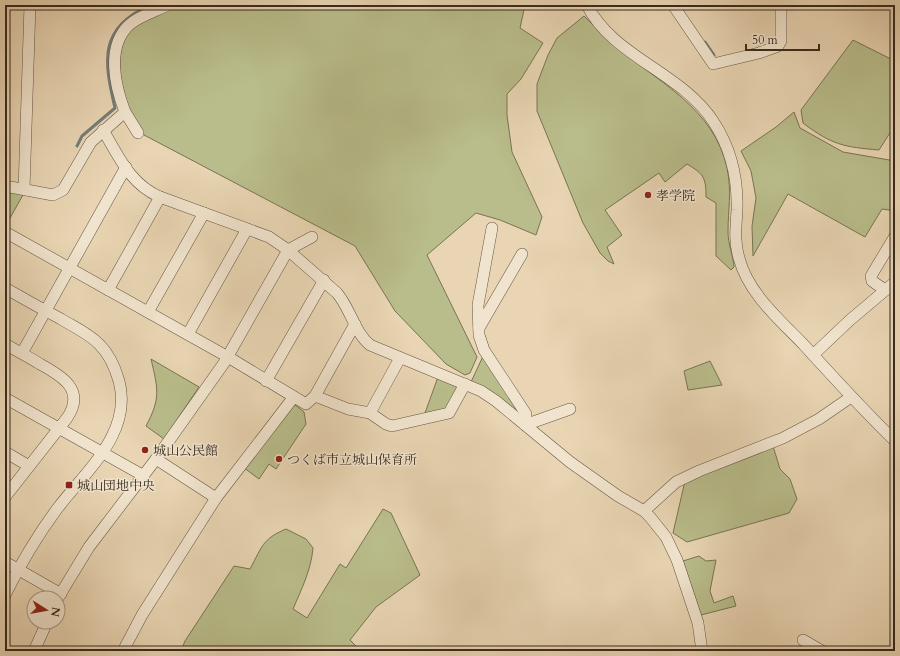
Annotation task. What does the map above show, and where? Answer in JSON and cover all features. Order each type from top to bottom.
[{"type":"street","points":[[24,190],[30,5]]},
{"type":"street","points":[[138,133],[125,112],[116,86],[116,48],[125,30],[130,24],[168,5]]},
{"type":"street","points":[[587,5],[594,17],[620,43],[687,92],[712,120],[727,147],[734,167],[737,188],[736,241],[743,270],[759,297],[851,397],[895,441]]},
{"type":"street","points":[[673,5],[713,64],[759,53],[778,46],[780,41],[781,5]]},
{"type":"street","points":[[5,186],[54,195],[63,190],[85,150],[103,130],[125,112]]},
{"type":"street","points":[[103,130],[126,167],[143,188],[160,197],[269,237],[288,250],[324,280],[344,301],[364,340],[370,345],[481,391],[496,401],[589,477],[644,511],[666,537],[677,560],[698,623],[702,651]]},
{"type":"street","points":[[22,353],[126,167]]},
{"type":"street","points":[[108,290],[160,197]]},
{"type":"street","points":[[148,312],[204,213]]},
{"type":"street","points":[[492,228],[478,305],[478,329],[484,350],[526,414],[524,425]]},
{"type":"street","points":[[188,334],[247,229]]},
{"type":"street","points":[[5,232],[188,334],[293,398],[306,404],[315,396],[355,324]]},
{"type":"street","points":[[885,290],[872,281],[871,276],[895,236]]},
{"type":"street","points":[[63,590],[89,547],[144,476],[228,357],[288,250],[312,237]]},
{"type":"street","points":[[478,329],[522,254]]},
{"type":"street","points":[[266,381],[324,280]]},
{"type":"street","points":[[813,355],[850,320],[895,282]]},
{"type":"street","points":[[5,288],[92,338],[109,356],[116,370],[120,390],[120,413],[114,435],[58,509],[18,570],[5,595]]},
{"type":"street","points":[[5,344],[64,378],[71,388],[74,399],[72,410],[5,497]]},
{"type":"street","points":[[370,413],[400,358]]},
{"type":"street","points":[[315,396],[348,409],[370,413],[386,424],[392,426],[446,415],[449,413],[465,384]]},
{"type":"street","points":[[644,511],[676,482],[699,471],[783,438],[819,419],[851,397]]},
{"type":"street","points":[[5,398],[144,476]]},
{"type":"street","points":[[123,651],[142,615],[216,498],[293,398]]},
{"type":"street","points":[[524,425],[570,409]]},
{"type":"street","points":[[5,452],[29,466]]},
{"type":"street","points":[[156,459],[216,498]]},
{"type":"street","points":[[5,562],[50,590]]},
{"type":"street","points":[[36,650],[44,630]]},
{"type":"street","points":[[803,640],[822,651]]},
{"type":"green space","points":[[175,5],[525,5],[520,28],[543,43],[521,79],[507,94],[507,115],[512,152],[542,217],[536,235],[500,220],[476,213],[427,255],[477,357],[470,373],[465,375],[446,364],[395,311],[355,246],[144,135],[130,111],[123,89],[120,69],[122,49],[125,39],[133,27],[157,13]]},
{"type":"green space","points":[[584,16],[615,46],[682,98],[710,129],[720,147],[727,168],[730,193],[728,236],[734,267],[731,270],[716,256],[716,203],[706,197],[703,177],[687,164],[665,182],[659,173],[605,210],[622,235],[607,247],[614,264],[608,261],[600,253],[583,223],[537,111],[537,84],[548,55],[557,38]]},
{"type":"green space","points":[[853,40],[895,61],[895,125],[879,150],[856,148],[839,144],[822,136],[803,123],[801,110]]},
{"type":"green space","points":[[794,112],[800,128],[843,152],[895,161],[895,211],[882,209],[865,237],[788,194],[753,256],[752,226],[756,198],[751,171],[741,151],[776,127]]},
{"type":"green space","points":[[5,190],[24,193],[5,227]]},
{"type":"green space","points":[[484,354],[522,414],[520,416],[471,382]]},
{"type":"green space","points":[[151,359],[199,387],[164,439],[146,426],[154,408],[157,393]]},
{"type":"green space","points":[[710,361],[722,385],[688,390],[684,371]]},
{"type":"green space","points":[[438,377],[456,386],[457,388],[446,409],[425,413]]},
{"type":"green space","points":[[294,404],[304,412],[306,424],[276,469],[269,464],[259,479],[243,467]]},
{"type":"green space","points":[[773,446],[780,469],[790,479],[797,499],[789,513],[687,542],[673,533],[685,481]]},
{"type":"green space","points":[[383,509],[391,513],[420,575],[376,607],[350,640],[361,651],[181,651],[185,641],[234,566],[250,569],[260,549],[267,540],[286,529],[306,539],[313,548],[308,571],[293,609],[307,618],[340,564],[346,568]]},
{"type":"green space","points":[[699,556],[706,561],[716,560],[710,591],[714,603],[733,596],[736,606],[701,615],[683,561]]},
{"type":"waterway","points":[[77,146],[82,136],[115,108],[111,91],[108,61],[109,48],[113,35],[121,24],[133,14],[150,5]]},
{"type":"waterway","points":[[705,42],[714,55]]},
{"type":"place","name":"孝学院","points":[[648,195]]},
{"type":"place","name":"城山公民館","points":[[145,450]]},
{"type":"place","name":"つくば市立城山保育所","points":[[279,459]]},
{"type":"place","name":"城山団地中央","points":[[69,485]]}]
